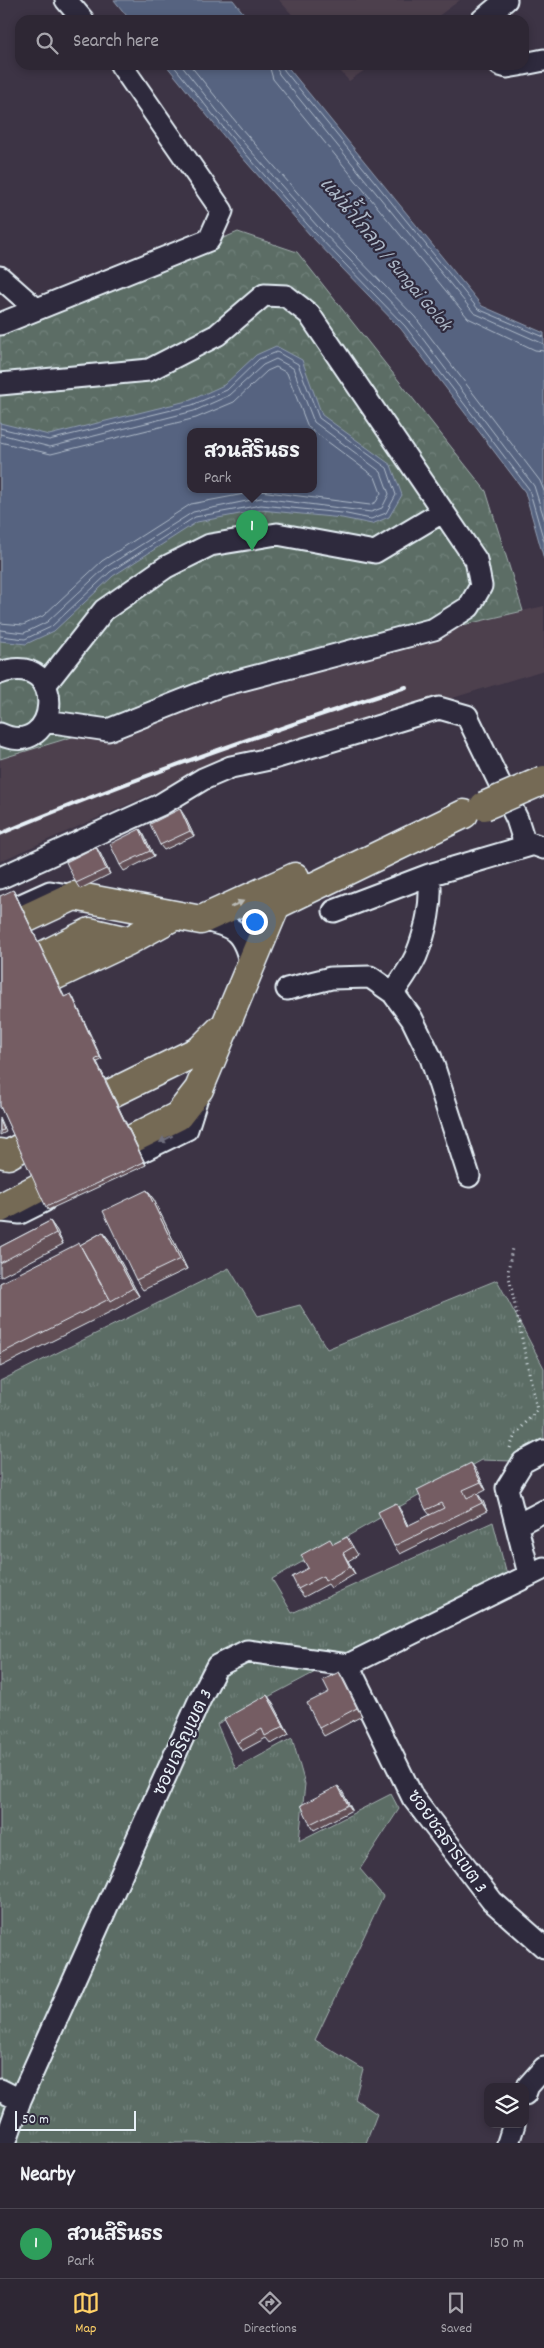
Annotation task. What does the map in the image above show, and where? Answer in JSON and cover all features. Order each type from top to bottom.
[{"type":"highway","points":[[123,1115],[199,1089],[276,905],[474,810],[544,780]]},
{"type":"highway","points":[[38,942],[74,896],[201,920],[383,837],[474,810]]},
{"type":"highway","points":[[38,942],[100,902]]},
{"type":"highway","points":[[38,942],[109,936],[174,916]]},
{"type":"highway","points":[[38,942],[109,936]]},
{"type":"highway","points":[[123,1115],[137,1079],[200,1050],[227,1022]]},
{"type":"highway","points":[[123,1115],[227,1022]]},
{"type":"highway","points":[[0,1187],[17,1158]]},
{"type":"highway","points":[[0,1209],[17,1158]]},
{"type":"street","points":[[66,0],[79,15]]},
{"type":"street","points":[[488,15],[506,0]]},
{"type":"street","points":[[529,63],[544,60]]},
{"type":"street","points":[[0,324],[209,240],[222,211],[124,70]]},
{"type":"street","points":[[0,277],[36,309]]},
{"type":"street","points":[[0,384],[149,370],[217,335],[264,295],[286,296],[310,314],[476,560],[481,586],[469,607],[434,629],[220,686],[108,730],[46,721]]},
{"type":"street","points":[[45,685],[104,610],[166,567],[210,545],[277,534],[376,552],[442,512]]},
{"type":"street","points":[[0,673],[15,669],[30,672],[45,685],[50,703],[46,721],[29,736],[18,738],[0,734]]},
{"type":"street","points":[[0,878],[160,805],[203,779],[231,767],[274,758],[439,708],[467,716],[517,818],[524,841],[537,846]]},
{"type":"street","points":[[334,911],[429,875],[537,846]]},
{"type":"street","points":[[393,993],[416,957],[425,925],[430,884],[429,875]]},
{"type":"street","points":[[201,920],[213,922],[232,930],[244,940],[251,966]]},
{"type":"street","points":[[287,989],[331,978],[370,976],[393,993],[412,1019],[431,1058],[469,1176]]},
{"type":"street","points":[[348,1665],[536,1571],[517,1525],[507,1488],[523,1462],[544,1451]]},
{"type":"street","points":[[517,1525],[544,1511]]},
{"type":"street","name":"ซอยเจริญเขต 3","points":[[5,2143],[20,2100],[200,1699],[217,1666],[248,1651],[348,1665]]},
{"type":"street","name":"ซอยชลธารเขต 3","points":[[348,1665],[413,1798],[492,1901],[544,1947]]},
{"type":"street","points":[[529,2085],[544,2068]]},
{"type":"street","points":[[0,2090],[20,2100]]},
{"type":"street","points":[[508,2143],[513,2128]]},
{"type":"path","points":[[508,1452],[515,1435],[537,1410],[508,1272],[512,1248]]},
{"type":"shaded area","points":[[279,0],[460,0],[440,15],[292,15]]},
{"type":"shaded area","points":[[339,70],[365,70],[349,81]]},
{"type":"shaded area","points":[[544,606],[544,670],[181,781],[0,861],[0,759],[364,648]]},
{"type":"green space","points":[[238,232],[297,252],[486,491],[523,611],[364,648],[0,759],[0,331]]},
{"type":"green space","points":[[229,1268],[258,1316],[300,1305],[327,1349],[497,1280],[544,1368],[544,1442],[512,1461],[482,1460],[272,1579],[292,1613],[493,1522],[508,1579],[321,1669],[217,1724],[236,1769],[292,1738],[305,1784],[299,1841],[391,1794],[399,1809],[360,1869],[383,1896],[315,2040],[363,2069],[355,2099],[377,2114],[366,2143],[0,2143],[0,1381]]},
{"type":"water","points":[[114,0],[233,0],[245,15],[126,15]]},
{"type":"water","name":"แม่น้ำโกลก / Sungai Golok","points":[[170,70],[290,70],[482,306],[544,333],[544,559],[525,492],[401,329],[310,235],[227,140]]},
{"type":"water","points":[[276,346],[302,360],[322,415],[391,465],[402,495],[389,517],[372,524],[342,518],[261,510],[197,522],[113,576],[54,631],[26,644],[0,641],[0,423],[49,435],[191,400],[224,385],[256,355]]},
{"type":"building","points":[[180,809],[190,831],[160,845],[150,824]]},
{"type":"building","points":[[140,829],[150,851],[120,865],[110,844]]},
{"type":"building","points":[[96,847],[106,869],[76,883],[66,862]]},
{"type":"building","points":[[13,890],[64,997],[71,994],[100,1057],[95,1060],[144,1162],[46,1207],[0,1106],[0,896]]},
{"type":"building","points":[[0,1120],[4,1130],[0,1131]]},
{"type":"building","points":[[147,1190],[180,1259],[136,1280],[103,1211]]},
{"type":"building","points":[[50,1221],[56,1233],[0,1263],[0,1247]]},
{"type":"building","points":[[103,1232],[133,1288],[111,1301],[80,1245]]},
{"type":"building","points":[[79,1243],[109,1299],[0,1354],[0,1283]]},
{"type":"building","points":[[471,1463],[481,1482],[463,1490],[467,1498],[477,1493],[482,1503],[394,1546],[378,1512],[396,1503],[407,1526],[444,1508],[441,1503],[426,1510],[417,1490]]},
{"type":"building","points":[[347,1537],[353,1547],[343,1553],[350,1567],[325,1581],[323,1576],[298,1589],[292,1577],[308,1568],[301,1555],[330,1539],[333,1544]]},
{"type":"building","points":[[339,1672],[357,1708],[319,1728],[307,1703],[329,1692],[323,1680]]},
{"type":"building","points":[[267,1695],[284,1726],[265,1736],[262,1729],[237,1743],[224,1719]]},
{"type":"building","points":[[338,1786],[348,1805],[310,1824],[301,1805]]},
{"type":"railway","points":[[0,834],[201,756],[406,687]]},
{"type":"place","name":"สวนสิรินธร","points":[[252,551]]}]
